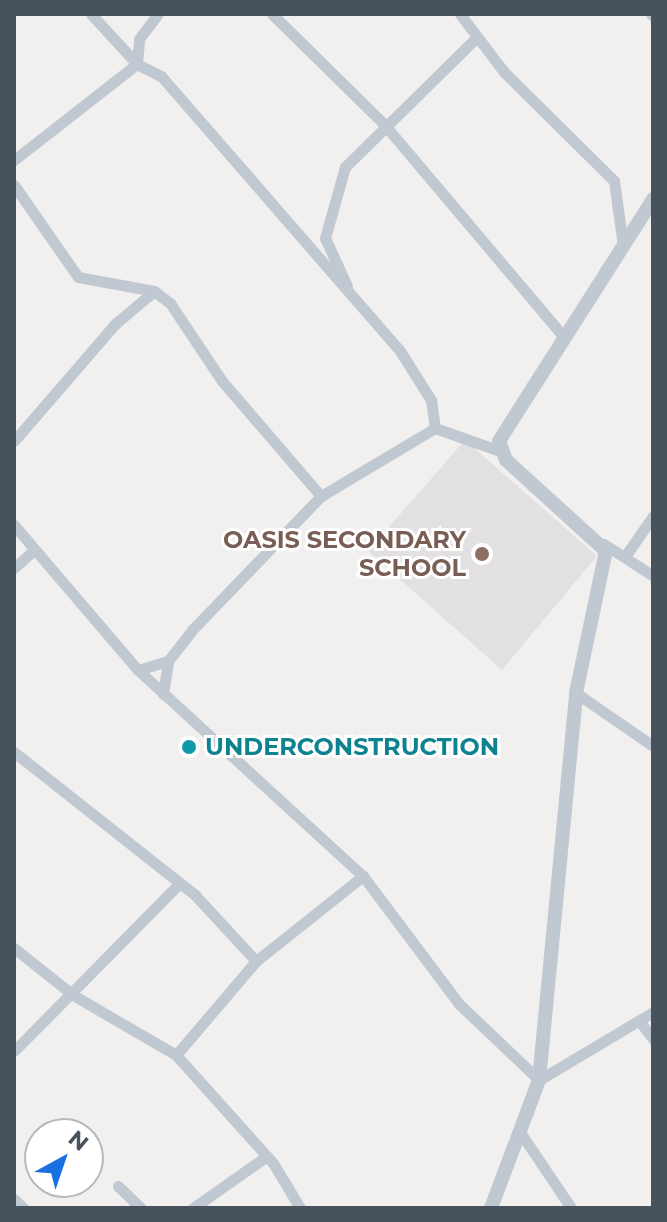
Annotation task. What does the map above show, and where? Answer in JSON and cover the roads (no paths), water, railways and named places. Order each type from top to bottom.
[{"type":"street","points":[[91,14],[137,64],[161,76],[317,264],[356,300]]},
{"type":"street","points":[[14,160],[137,64],[139,39],[158,14]]},
{"type":"street","points":[[272,14],[383,123],[565,338]]},
{"type":"street","points":[[460,14],[476,38],[614,181],[623,246]]},
{"type":"street","points":[[435,428],[431,400],[356,300],[333,263],[325,223],[345,167],[383,123],[476,38]]},
{"type":"street","points":[[14,185],[78,277],[154,291],[321,496]]},
{"type":"street","points":[[500,451],[503,432],[653,199]]},
{"type":"street","points":[[14,441],[115,324],[154,291]]},
{"type":"street","points":[[138,670],[168,661],[321,496],[435,428]]},
{"type":"street","points":[[435,428],[500,451],[604,544],[626,555],[653,576]]},
{"type":"street","points":[[626,555],[653,516]]},
{"type":"street","points":[[14,525],[33,551],[138,670],[363,876],[459,1004],[539,1080]]},
{"type":"street","points":[[490,1207],[522,1135],[539,1080],[576,693],[604,544]]},
{"type":"street","points":[[14,568],[33,551]]},
{"type":"street","points":[[163,694],[168,661]]},
{"type":"street","points":[[576,693],[653,746]]},
{"type":"street","points":[[14,752],[176,887],[226,923],[256,961]]},
{"type":"street","points":[[176,1055],[256,961],[363,876]]},
{"type":"street","points":[[14,1051],[73,995],[176,887]]},
{"type":"street","points":[[14,948],[73,995],[176,1055],[267,1156],[300,1208]]},
{"type":"street","points":[[539,1080],[641,1023],[653,1012]]},
{"type":"street","points":[[641,1023],[653,1039]]},
{"type":"street","points":[[522,1135],[571,1208]]},
{"type":"street","points":[[193,1208],[267,1156]]},
{"type":"street","points":[[118,1186],[141,1208]]},
{"type":"street","points":[[14,1199],[23,1208]]},
{"type":"place","name":"OASIS SECONDARY SCHOOL","points":[[482,554]]},
{"type":"place","name":"UNDERCONSTRUCTION","points":[[189,747]]}]
